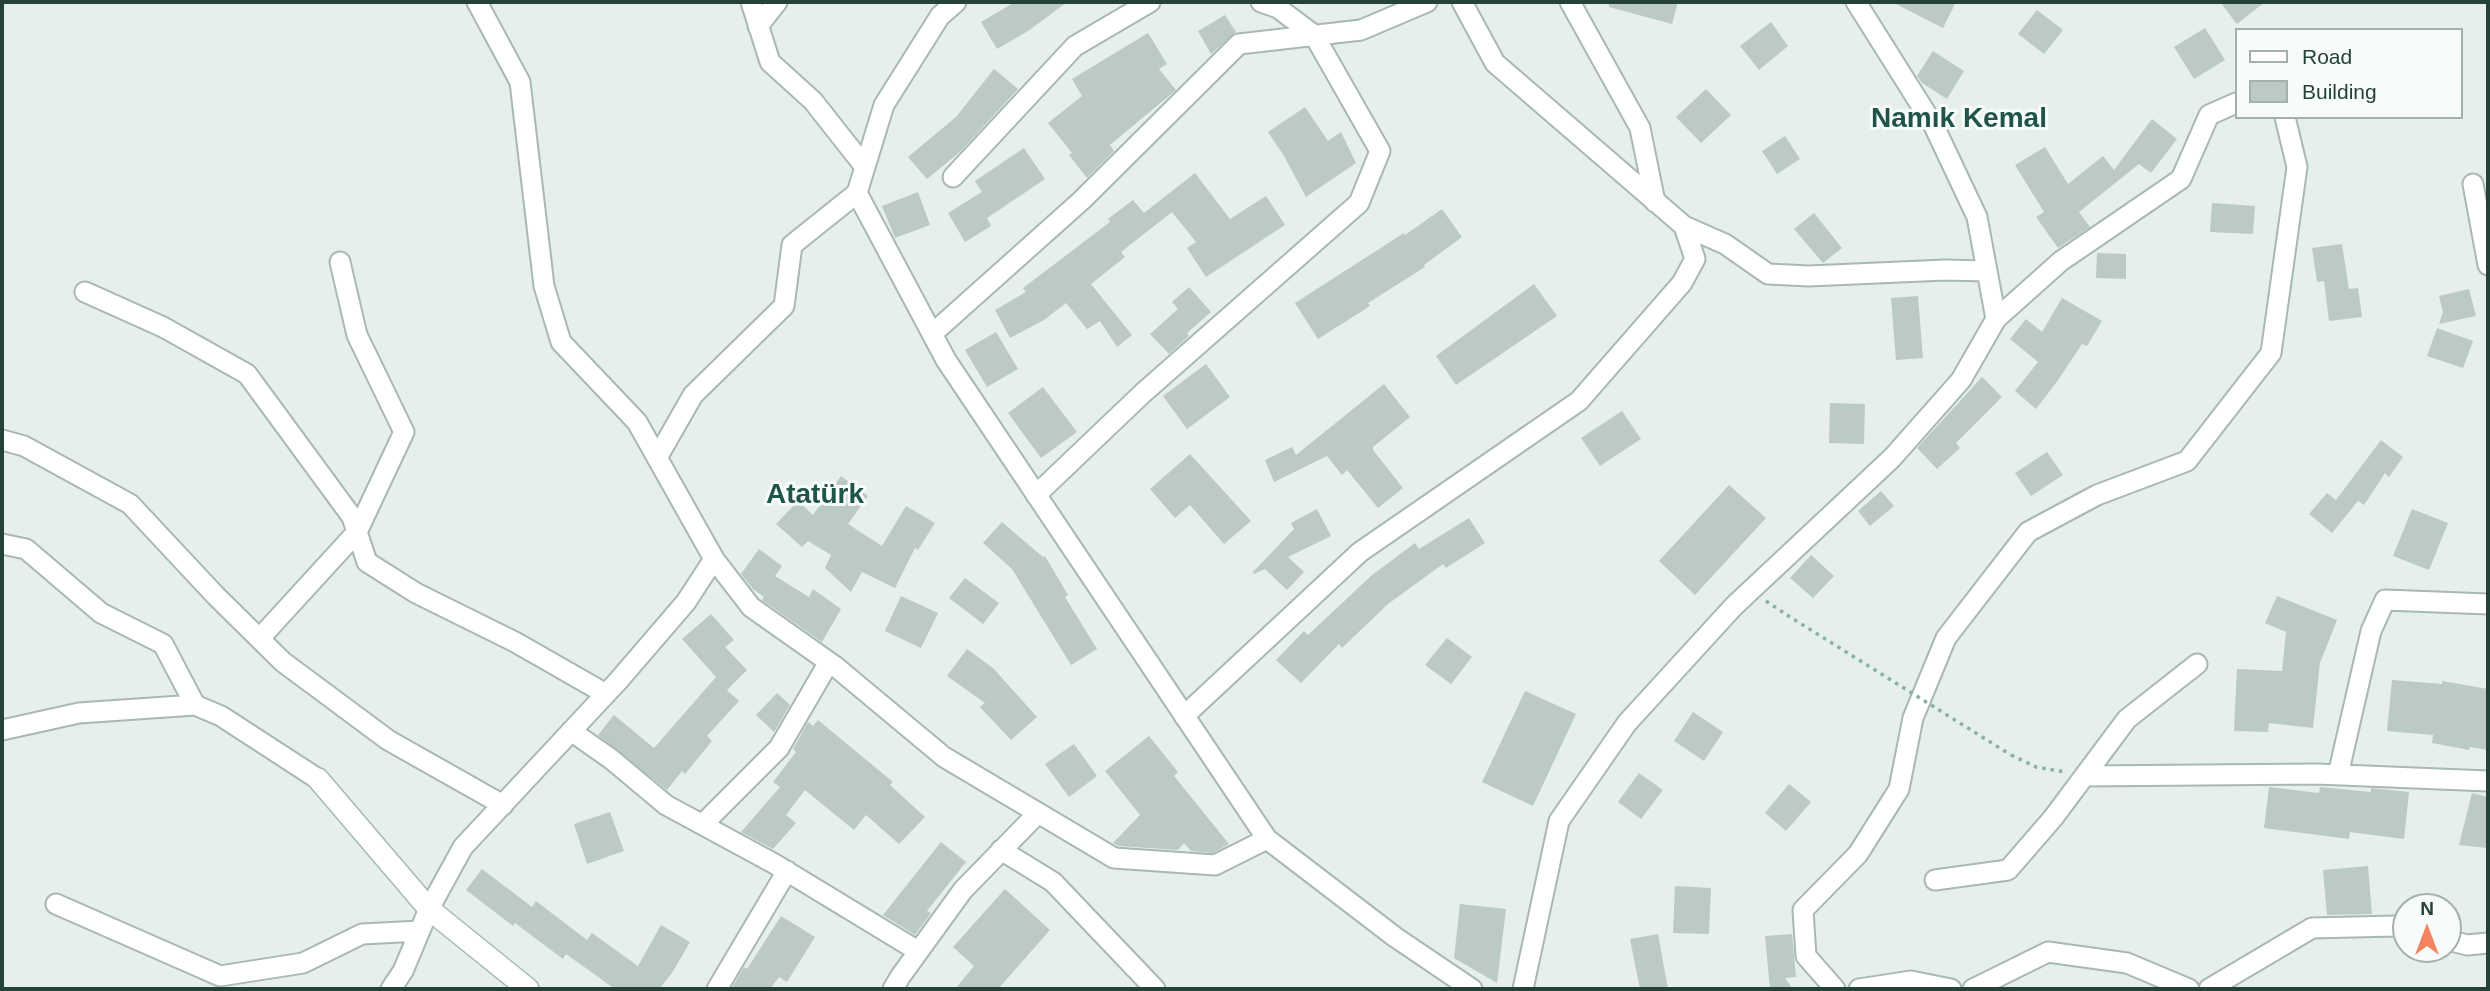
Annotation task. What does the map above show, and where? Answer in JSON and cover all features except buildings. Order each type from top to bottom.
[{"type":"main road","points":[[318,779],[429,909],[528,989]]},
{"type":"street","points":[[477,2],[520,82],[544,286],[561,342],[637,422],[714,559],[751,607],[829,662],[944,757],[1114,858],[1215,865],[1267,839]]},
{"type":"street","points":[[751,2],[770,62],[813,101],[865,167]]},
{"type":"street","points":[[758,26],[777,2]]},
{"type":"street","points":[[657,458],[693,395],[784,306],[792,245],[857,193],[884,105],[940,16],[956,2]]},
{"type":"street","points":[[953,177],[1075,46],[1150,2]]},
{"type":"street","points":[[1036,495],[1143,393],[1359,203],[1380,151],[1314,35],[1278,8],[1261,2]]},
{"type":"street","points":[[932,334],[1082,200],[1239,44],[1362,30],[1427,2]]},
{"type":"street","points":[[1462,2],[1495,63],[1684,226],[1725,244],[1768,274],[1809,276],[1945,270],[1987,271]]},
{"type":"street","points":[[1570,2],[1640,128],[1655,202]]},
{"type":"street","points":[[1856,2],[1934,126],[1977,217],[1996,319]]},
{"type":"street","points":[[1523,989],[1559,821],[1627,723],[1734,606],[1892,458],[1961,380],[1996,319],[2061,261],[2181,179],[2209,115],[2234,104]]},
{"type":"street","points":[[1835,989],[1806,956],[1803,910],[1858,855],[1899,789],[1913,718],[1946,638],[2028,532],[2097,495],[2187,461],[2271,353],[2297,167],[2285,119]]},
{"type":"street","points":[[2473,184],[2488,265]]},
{"type":"street","points":[[857,193],[946,360],[1267,839],[1395,937],[1472,989]]},
{"type":"street","points":[[1184,716],[1360,552],[1579,401],[1682,283],[1695,259],[1684,226]]},
{"type":"street","points":[[260,638],[357,532],[404,432],[357,335],[340,262]]},
{"type":"street","points":[[85,292],[163,327],[247,374],[352,517],[367,562],[416,593],[515,642],[606,694]]},
{"type":"street","points":[[2,440],[24,446],[130,504],[216,596],[283,662],[388,740],[503,804]]},
{"type":"street","points":[[2,544],[26,549],[101,613],[163,644],[195,705]]},
{"type":"street","points":[[391,989],[403,971],[429,909],[463,847],[606,694],[686,603],[714,559]]},
{"type":"street","points":[[2338,775],[2371,631],[2385,600],[2488,604]]},
{"type":"street","points":[[703,824],[779,748],[829,662]]},
{"type":"street","points":[[1935,880],[2008,870],[2053,818],[2127,719],[2197,664]]},
{"type":"street","points":[[2,730],[79,713],[195,705],[221,716],[318,779]]},
{"type":"street","points":[[571,731],[611,759],[666,804],[787,871],[918,951]]},
{"type":"street","points":[[2084,776],[2338,775],[2488,781]]},
{"type":"street","points":[[893,989],[963,890],[1038,813]]},
{"type":"street","points":[[1001,850],[1053,882],[1155,989]]},
{"type":"street","points":[[717,989],[787,871]]},
{"type":"street","points":[[56,904],[220,976],[303,963],[362,934],[420,931]]},
{"type":"street","points":[[2209,989],[2312,928],[2392,926]]},
{"type":"street","points":[[2462,943],[2488,943]]},
{"type":"street","points":[[1973,989],[2048,952],[2127,963],[2189,989]]},
{"type":"street","points":[[1859,989],[1911,981],[1951,989]]},
{"type":"path","points":[[1787,615],[2011,755],[2036,767],[2084,776]]},
{"type":"district","name":"Namık Kemal","points":[[1959,119]]},
{"type":"district","name":"Atatürk","points":[[815,495]]}]
